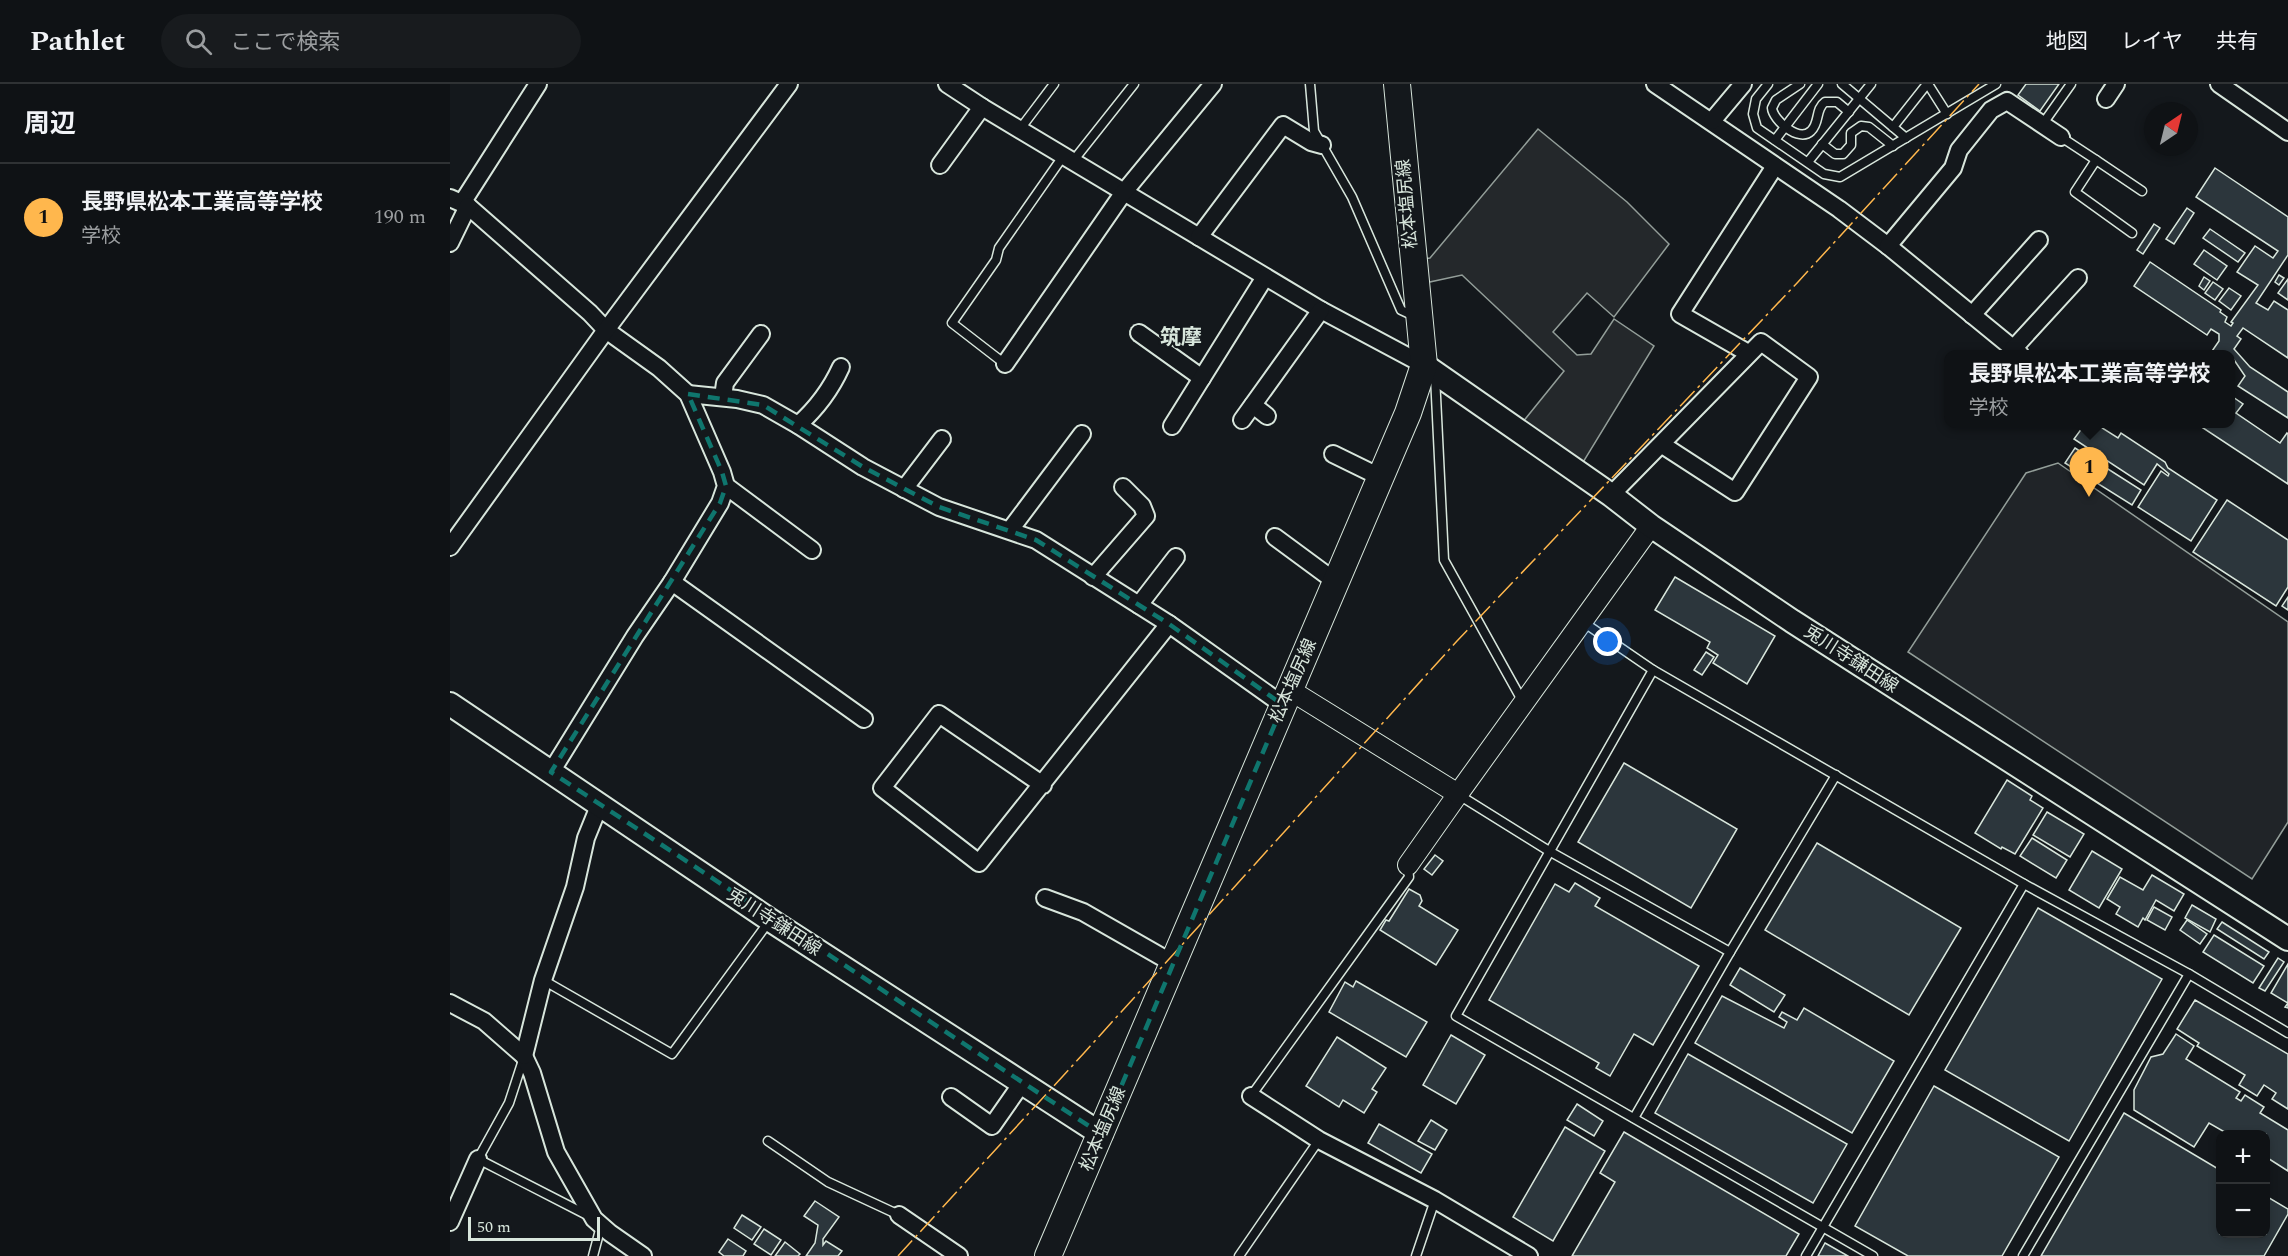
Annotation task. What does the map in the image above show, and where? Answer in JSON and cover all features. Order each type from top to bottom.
[{"type":"main road","name":"松本塩尻線","points":[[1048,1256],[1380,477],[1429,369],[1419,319],[1397,84]]},
{"type":"main road","name":"兎川寺鎌田線","points":[[1429,369],[1611,495],[1651,526],[1802,627],[2288,939]]},
{"type":"main road","name":"兎川寺鎌田線","points":[[450,704],[770,920],[1101,1134]]},
{"type":"street","points":[[450,243],[460,202],[538,84]]},
{"type":"street","points":[[450,547],[606,330],[789,84]]},
{"type":"street","points":[[947,84],[1321,310],[1429,369]]},
{"type":"street","points":[[1005,364],[1124,192],[1213,84]]},
{"type":"street","points":[[1655,84],[1839,209],[1888,246],[2015,350]]},
{"type":"street","points":[[1712,121],[1743,84]]},
{"type":"street","points":[[2106,99],[2116,84]]},
{"type":"street","points":[[2219,84],[2287,130]]},
{"type":"street","points":[[1888,246],[1953,168],[1959,150],[1991,110],[2007,101],[2061,136]]},
{"type":"street","points":[[940,165],[982,107]]},
{"type":"street","points":[[1199,237],[1283,125],[1311,142],[1322,145]]},
{"type":"street","points":[[1748,353],[1680,314],[1775,166]]},
{"type":"street","points":[[460,202],[590,313],[606,330],[660,368],[688,394],[726,486],[720,504],[550,772]]},
{"type":"street","points":[[1972,315],[2038,240]]},
{"type":"street","points":[[1172,426],[1266,277]]},
{"type":"street","points":[[2019,350],[2078,278]]},
{"type":"street","points":[[1242,420],[1321,310]]},
{"type":"street","points":[[1139,333],[1159,337],[1202,378]]},
{"type":"street","points":[[723,397],[724,383],[761,334]]},
{"type":"street","points":[[1611,495],[1748,353],[1761,342],[1809,376],[1735,492],[1661,444]]},
{"type":"street","points":[[798,424],[809,415],[833,383],[841,367]]},
{"type":"street","points":[[688,394],[723,397],[763,405],[798,424],[862,467],[939,507],[1036,540],[1287,697],[1458,794]]},
{"type":"street","points":[[1253,405],[1268,417]]},
{"type":"street","points":[[1010,530],[1082,434]]},
{"type":"street","points":[[904,489],[942,439]]},
{"type":"street","points":[[1333,454],[1380,477]]},
{"type":"street","points":[[726,486],[812,550]]},
{"type":"street","points":[[1093,577],[1146,516],[1142,506],[1123,487]]},
{"type":"street","points":[[1408,865],[1651,526]]},
{"type":"street","points":[[1275,537],[1336,582]]},
{"type":"street","points":[[1139,605],[1176,557]]},
{"type":"street","points":[[672,582],[864,719]]},
{"type":"street","points":[[1043,785],[939,714],[882,788],[979,863],[1043,785],[1169,624]]},
{"type":"street","points":[[524,1056],[543,980],[575,887],[586,838],[599,806]]},
{"type":"street","points":[[1045,898],[1083,912],[1174,964]]},
{"type":"street","points":[[450,1002],[484,1021],[524,1056],[532,1073],[556,1152],[598,1222],[643,1256]]},
{"type":"street","points":[[951,1097],[992,1126],[1022,1083]]},
{"type":"street","points":[[1251,1096],[1319,1140],[1435,1200],[1529,1256]]},
{"type":"street","points":[[450,1222],[478,1159]]},
{"type":"street","points":[[899,1215],[958,1256]]},
{"type":"lane","points":[[1020,129],[1054,84]]},
{"type":"lane","points":[[1005,364],[952,323],[996,260],[999,248],[1069,158],[1134,84]]},
{"type":"lane","points":[[1310,84],[1314,131],[1352,197],[1401,310],[1419,319]]},
{"type":"lane","points":[[1768,84],[1756,99],[1753,114],[1757,128],[1824,174],[1840,177],[1996,84]]},
{"type":"lane","points":[[1800,84],[1773,104],[1774,116],[1798,134],[1810,133],[1816,122],[1819,107],[1828,100],[1837,102],[1849,112]]},
{"type":"lane","points":[[1775,140],[1818,84]]},
{"type":"lane","points":[[1842,84],[1906,138]]},
{"type":"lane","points":[[1808,162],[1871,84]]},
{"type":"lane","points":[[1893,126],[1927,84],[1947,114]]},
{"type":"lane","points":[[2042,125],[2071,84]]},
{"type":"lane","points":[[1822,144],[1835,154],[1843,154],[1851,145],[1851,133],[1861,126],[1869,127],[1893,146]]},
{"type":"lane","points":[[2061,136],[2142,191]]},
{"type":"lane","points":[[2096,160],[2075,192],[2132,233]]},
{"type":"lane","points":[[1429,369],[1444,560],[1523,704]]},
{"type":"lane","points":[[1582,622],[1653,670],[2024,884],[2189,974],[2288,1033]]},
{"type":"lane","points":[[1653,670],[1456,1016],[1873,1256]]},
{"type":"lane","points":[[1634,1118],[1836,775]]},
{"type":"lane","points":[[1458,794],[1549,851],[1730,952]]},
{"type":"lane","points":[[1251,1096],[1408,877],[1408,865]]},
{"type":"lane","points":[[1806,1256],[2024,884]]},
{"type":"lane","points":[[543,980],[672,1054],[770,920]]},
{"type":"lane","points":[[2023,1256],[2189,974]]},
{"type":"lane","points":[[524,1056],[509,1103],[478,1159],[598,1222],[592,1256]]},
{"type":"lane","points":[[1239,1256],[1319,1140]]},
{"type":"lane","points":[[768,1141],[828,1182],[899,1215]]},
{"type":"lane","points":[[1416,1256],[1435,1200]]},
{"type":"highlighted area","points":[[688,394],[763,405],[863,467],[939,507],[1036,540],[1169,624],[1283,705],[1101,1134],[551,772],[720,503],[726,486],[722,472]]},
{"type":"shaded area","points":[[1538,129],[1627,202],[1669,244],[1614,317],[1587,293],[1553,332],[1577,355],[1591,354],[1614,319],[1654,346],[1582,464],[1522,423],[1564,371],[1462,275],[1425,283],[1422,259],[1430,258]]},
{"type":"shaded area","points":[[2058,463],[2288,622],[2288,822],[2252,879],[1908,652],[2026,473]]},
{"type":"building","points":[[2026,84],[2059,84],[2040,111],[2018,95]]},
{"type":"building","points":[[2215,168],[2288,217],[2288,255],[2256,303],[2268,310],[2274,301],[2288,310],[2288,358],[2243,328],[2237,336],[2241,339],[2235,350],[2213,350],[2219,341],[2219,334],[2211,329],[2207,335],[2134,286],[2150,262],[2221,310],[2220,312],[2227,317],[2225,322],[2231,326],[2233,323],[2231,322],[2258,285],[2237,272],[2255,246],[2273,258],[2278,251],[2196,197]]},
{"type":"building","points":[[2187,208],[2194,213],[2174,244],[2166,239]]},
{"type":"building","points":[[2154,224],[2160,228],[2143,254],[2137,250]]},
{"type":"building","points":[[2210,229],[2245,253],[2238,262],[2203,238]]},
{"type":"building","points":[[2204,250],[2227,266],[2217,280],[2194,264]]},
{"type":"building","points":[[2279,275],[2284,278],[2279,285],[2275,282]]},
{"type":"building","points":[[2204,277],[2210,281],[2204,290],[2199,286]]},
{"type":"building","points":[[2288,279],[2288,300],[2278,293]]},
{"type":"building","points":[[2213,282],[2223,289],[2215,300],[2205,293]]},
{"type":"building","points":[[2229,288],[2241,296],[2231,310],[2219,301]]},
{"type":"building","points":[[2235,350],[2250,367],[2288,392],[2288,418],[2238,386],[2245,376],[2235,361]]},
{"type":"building","points":[[2235,398],[2243,404],[2236,413],[2280,443],[2288,434],[2288,484],[2203,428],[2235,428]]},
{"type":"building","points":[[2082,428],[2102,428],[2118,438],[2121,433],[2165,462],[2168,468],[2217,500],[2191,541],[2138,507],[2161,471],[2168,476],[2169,474],[2157,464],[2144,485],[2074,439]]},
{"type":"building","points":[[2075,448],[2141,490],[2132,505],[2065,463]]},
{"type":"building","points":[[2227,500],[2288,540],[2288,587],[2276,606],[2193,552]]},
{"type":"building","points":[[1675,577],[1775,636],[1747,684],[1713,663],[1718,655],[1707,648],[1710,642],[1655,610]]},
{"type":"building","points":[[2288,597],[2288,610],[2282,606]]},
{"type":"building","points":[[1706,652],[1714,657],[1702,675],[1694,670]]},
{"type":"building","points":[[1624,763],[1737,829],[1691,908],[1578,842]]},
{"type":"building","points":[[2007,780],[2032,796],[2030,800],[2043,808],[2015,854],[2002,847],[2001,849],[1975,833]]},
{"type":"building","points":[[2047,812],[2084,834],[2070,857],[2033,835]]},
{"type":"building","points":[[2032,838],[2067,860],[2056,878],[2020,856]]},
{"type":"building","points":[[1817,843],[1961,928],[1909,1015],[1765,930]]},
{"type":"building","points":[[2092,851],[2122,869],[2099,908],[2069,890]]},
{"type":"building","points":[[1435,855],[1443,861],[1432,875],[1424,869]]},
{"type":"building","points":[[2152,875],[2184,894],[2174,911],[2156,900],[2145,920],[2143,918],[2138,927],[2116,914],[2120,907],[2107,899],[2120,877],[2143,890]]},
{"type":"building","points":[[1575,883],[1600,898],[1595,906],[1699,966],[1653,1045],[1634,1034],[1610,1076],[1596,1068],[1599,1063],[1489,1000],[1555,884],[1569,892]]},
{"type":"building","points":[[1409,889],[1420,895],[1422,901],[1419,906],[1458,930],[1436,965],[1380,930],[1386,920],[1389,921]]},
{"type":"building","points":[[2192,905],[2216,919],[2210,932],[2185,918]]},
{"type":"building","points":[[2154,907],[2172,917],[2165,930],[2147,920]]},
{"type":"building","points":[[2038,908],[2162,979],[2069,1141],[1945,1070]]},
{"type":"building","points":[[2187,920],[2207,934],[2200,944],[2180,930]]},
{"type":"building","points":[[2222,922],[2269,952],[2264,959],[2217,929]]},
{"type":"building","points":[[2214,935],[2264,966],[2253,983],[2203,952]]},
{"type":"building","points":[[2278,958],[2284,962],[2265,991],[2259,988]]},
{"type":"building","points":[[2288,964],[2288,1003],[2271,993]]},
{"type":"building","points":[[1740,968],[1785,995],[1774,1012],[1730,985]]},
{"type":"building","points":[[1356,981],[1427,1022],[1406,1057],[1329,1012],[1345,982],[1353,987]]},
{"type":"building","points":[[1722,996],[1784,1028],[1787,1022],[1779,1017],[1782,1012],[1797,1020],[1804,1008],[1894,1061],[1852,1133],[1695,1043]]},
{"type":"building","points":[[2195,1000],[2288,1054],[2288,1109],[2272,1099],[2276,1093],[2264,1085],[2257,1096],[2239,1085],[2245,1075],[2197,1046],[2199,1043],[2177,1029]]},
{"type":"building","points":[[2176,1034],[2194,1046],[2186,1059],[2240,1092],[2236,1098],[2241,1101],[2245,1095],[2264,1107],[2260,1113],[2288,1130],[2288,1171],[2270,1160],[2270,1130],[2221,1130],[2209,1123],[2194,1147],[2134,1110],[2134,1090],[2151,1057],[2163,1054]]},
{"type":"building","points":[[1451,1035],[1485,1055],[1456,1104],[1423,1085]]},
{"type":"building","points":[[1337,1037],[1386,1068],[1372,1089],[1377,1092],[1364,1113],[1343,1100],[1339,1107],[1306,1086]]},
{"type":"building","points":[[1688,1054],[1847,1144],[1813,1203],[1655,1113]]},
{"type":"building","points":[[1934,1086],[2059,1157],[2002,1256],[1908,1256],[1855,1226]]},
{"type":"building","points":[[1577,1104],[1603,1121],[1594,1136],[1567,1120]]},
{"type":"building","points":[[2124,1113],[2216,1168],[2216,1238],[2270,1238],[2270,1198],[2288,1209],[2288,1214],[2264,1256],[2041,1256]]},
{"type":"building","points":[[1431,1120],[1447,1130],[1435,1150],[1418,1141]]},
{"type":"building","points":[[1379,1124],[1432,1154],[1421,1173],[1368,1143]]},
{"type":"building","points":[[1565,1127],[1605,1151],[1553,1241],[1513,1217]]},
{"type":"building","points":[[1624,1132],[1799,1234],[1786,1256],[1572,1256],[1615,1182],[1600,1173]]},
{"type":"building","points":[[815,1201],[839,1217],[823,1239],[823,1245],[826,1241],[842,1251],[838,1256],[806,1256],[815,1243],[818,1225],[804,1216]]},
{"type":"building","points":[[742,1215],[761,1227],[752,1240],[734,1228]]},
{"type":"building","points":[[764,1229],[781,1240],[771,1255],[754,1244]]},
{"type":"building","points":[[728,1239],[746,1251],[743,1256],[724,1256],[719,1252]]},
{"type":"building","points":[[785,1242],[800,1254],[798,1256],[775,1256]]},
{"type":"building","points":[[1825,1243],[1848,1256],[1818,1256]]},
{"type":"power","points":[[898,1256],[1457,641],[1798,282],[1979,84]]},
{"type":"place","name":"長野県松本工業高等学校","points":[[2089,497]]},
{"type":"district","name":"筑摩","points":[[1181,338]]}]
